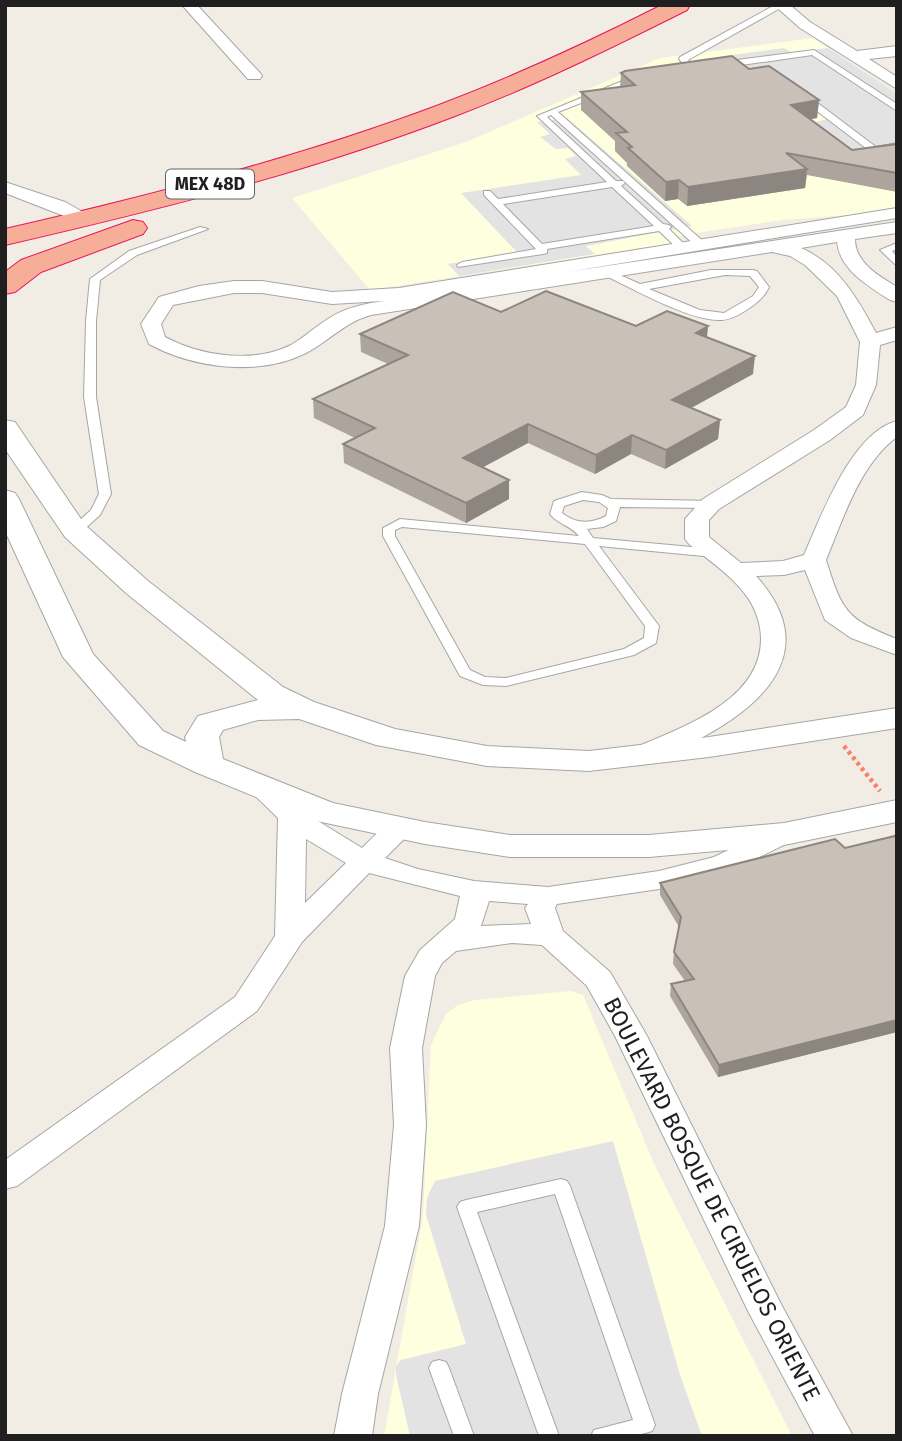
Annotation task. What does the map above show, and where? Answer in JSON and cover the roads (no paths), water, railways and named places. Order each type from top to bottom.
[{"type":"highway","name":"MEX 48D","points":[[5,237],[272,167],[412,124],[593,49],[679,5]]},
{"type":"highway","points":[[5,286],[31,266],[97,240],[253,188],[358,148],[412,124]]},
{"type":"street","points":[[189,5],[254,76]]},
{"type":"street","points":[[781,5],[805,25],[897,69]]},
{"type":"street","points":[[801,5],[897,84]]},
{"type":"street","points":[[863,55],[897,51]]},
{"type":"street","points":[[5,187],[83,217]]},
{"type":"street","points":[[897,213],[360,298],[332,298],[261,287],[234,287],[198,292],[166,301],[151,324],[156,341],[182,354],[216,360],[259,359],[297,350],[345,315],[356,312],[897,227]]},
{"type":"street","points":[[846,235],[844,246],[850,259],[889,285],[897,296]]},
{"type":"street","points":[[640,755],[716,720],[748,698],[767,672],[776,634],[760,597],[734,570],[697,539],[697,519],[711,504],[822,435],[855,410],[866,384],[870,342],[845,293],[812,261],[796,252],[769,246]]},
{"type":"street","points":[[870,342],[897,333]]},
{"type":"street","points":[[897,427],[871,446],[834,512],[814,560],[834,615],[860,633],[897,648]]},
{"type":"street","points":[[5,428],[75,531],[137,587],[271,694],[302,709],[388,738],[486,756],[589,761],[897,718]]},
{"type":"street","points":[[5,499],[79,657],[151,738],[207,765],[324,812],[510,846],[649,846],[784,834],[896,811]]},
{"type":"street","points":[[734,570],[784,568],[814,560]]},
{"type":"street","points":[[207,765],[202,737],[210,723],[256,710],[302,709]]},
{"type":"street","points":[[258,785],[292,817],[364,861],[474,890],[548,896],[659,880],[723,864],[784,834]]},
{"type":"street","points":[[290,936],[292,817]]},
{"type":"street","points":[[5,1177],[246,1004],[290,936],[364,861],[401,828]]},
{"type":"street","points":[[353,1436],[360,1394],[402,1226],[410,1125],[406,1048],[420,976],[431,957],[451,942],[468,923],[475,903],[474,890]]},
{"type":"street","points":[[451,942],[488,934],[522,932],[550,936],[540,908],[548,896]]},
{"type":"street","name":"BOULEVARD BOSQUE DE CIRUELOS ORIENTE","points":[[550,936],[599,979],[631,1036],[767,1313],[834,1436]]},
{"type":"lane","points":[[692,69],[683,59],[781,5]]},
{"type":"lane","points":[[679,71],[814,52],[897,108]]},
{"type":"lane","points":[[755,60],[771,72]]},
{"type":"lane","points":[[653,75],[622,82],[541,116],[660,228],[692,246]]},
{"type":"lane","points":[[797,92],[874,150],[897,146]]},
{"type":"lane","points":[[552,112],[679,224],[692,246]]},
{"type":"lane","points":[[576,150],[593,148]]},
{"type":"lane","points":[[496,202],[631,182]]},
{"type":"lane","points":[[566,183],[575,191]]},
{"type":"lane","points":[[527,188],[536,196]]},
{"type":"lane","points":[[462,265],[543,251],[487,193]]},
{"type":"lane","points":[[540,247],[679,224]]},
{"type":"lane","points":[[75,531],[96,512],[105,494],[90,397],[91,321],[95,279],[133,253],[202,229]]},
{"type":"lane","points":[[897,246],[885,250],[897,263]]},
{"type":"lane","points":[[604,271],[640,287],[704,315],[719,317],[731,315],[761,294],[764,287],[753,273],[741,271],[640,287]]},
{"type":"lane","points":[[609,503],[615,513],[606,522],[577,525],[561,519],[556,509],[564,499],[593,496],[609,503],[711,504]]},
{"type":"lane","points":[[540,535],[561,519]]},
{"type":"lane","points":[[577,525],[589,539],[652,626],[651,640],[629,652],[506,682],[483,681],[465,673],[389,536],[389,528],[400,523],[589,539],[714,553]]},
{"type":"lane","points":[[549,1436],[466,1207],[561,1186],[645,1424],[601,1436]]},
{"type":"lane","points":[[439,1368],[464,1436]]}]
